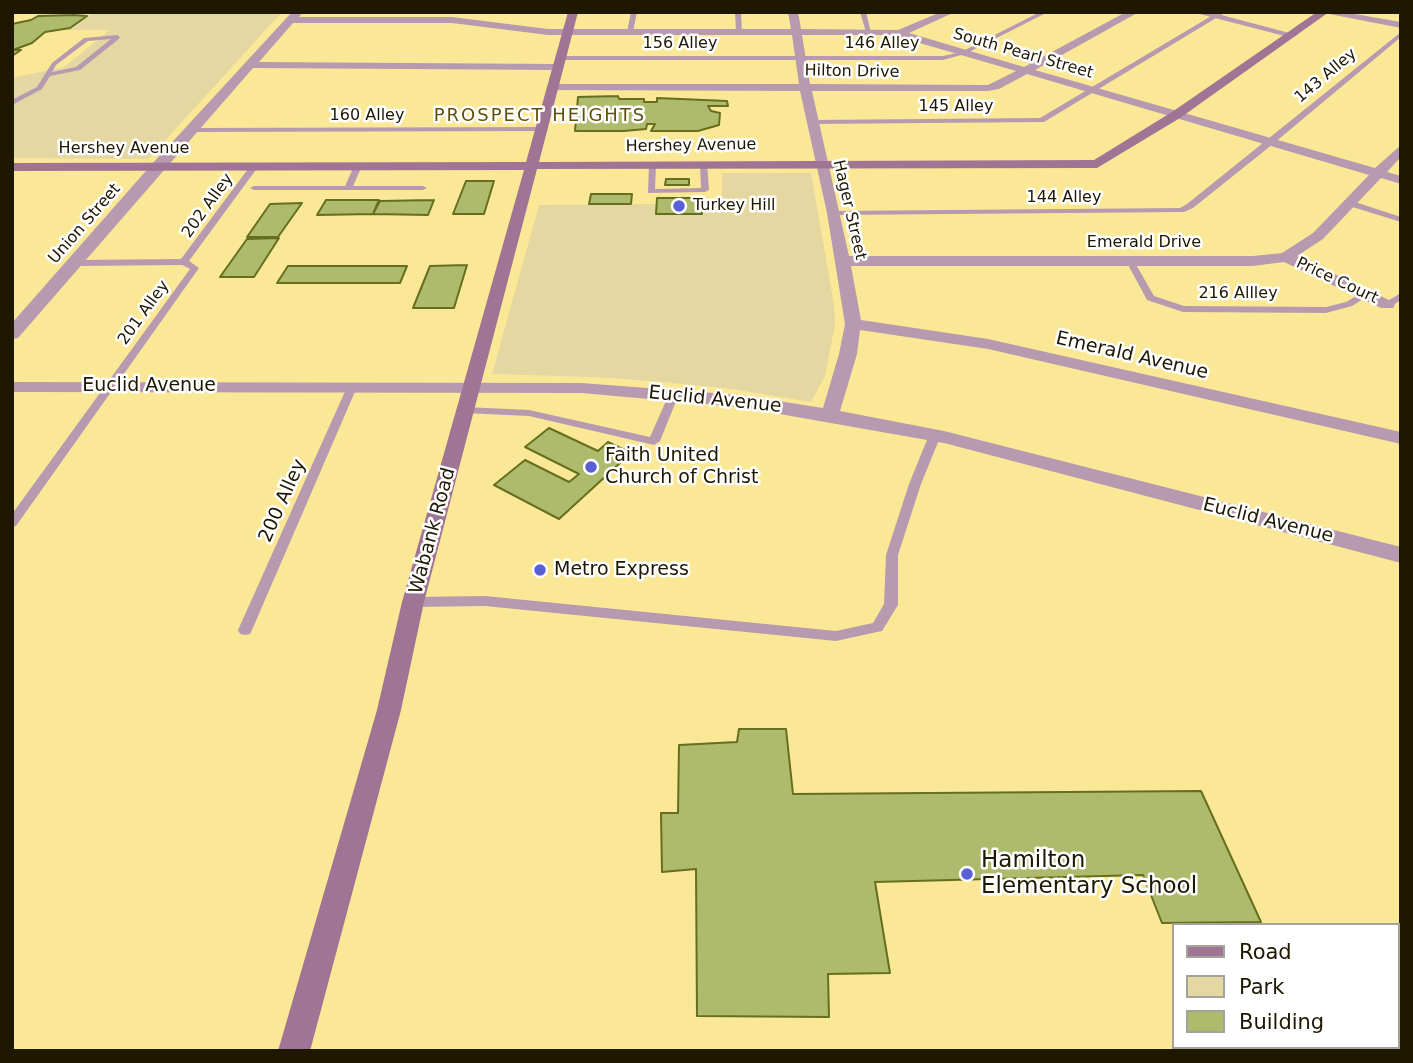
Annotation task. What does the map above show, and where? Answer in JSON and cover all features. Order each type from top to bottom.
[{"type":"main road","name":"Wabank Road","points":[[294,1051],[388,710],[414,602],[573,12]]},
{"type":"main road","name":"Hershey Avenue","points":[[12,167],[1097,163],[1176,115],[1324,12]]},
{"type":"street","name":"Hager Street","points":[[793,12],[811,122],[844,261],[853,324],[848,354],[830,415]]},
{"type":"street","points":[[901,33],[950,12]]},
{"type":"street","name":"Hilton Drive","points":[[552,87],[988,88],[1134,12]]},
{"type":"street","points":[[1197,12],[1220,15],[1292,35]]},
{"type":"street","points":[[1324,12],[1401,25]]},
{"type":"street","name":"South Pearl Street","points":[[294,16],[452,20],[534,31],[566,32],[630,32],[681,27],[739,32],[901,33],[1401,180]]},
{"type":"street","name":"Union Street","points":[[12,334],[19,318],[77,262],[157,167],[294,16]]},
{"type":"street","points":[[249,65],[558,62]]},
{"type":"street","name":"Emerald Drive","points":[[844,261],[1253,261],[1286,257],[1318,236],[1401,149]]},
{"type":"street","name":"Price Court","points":[[1286,257],[1366,294],[1394,300]]},
{"type":"street","name":"Emerald Avenue","points":[[853,324],[988,344],[1401,438]]},
{"type":"street","name":"Euclid Avenue","points":[[12,387],[472,386],[580,388],[674,394],[830,415],[935,435],[1401,555]]},
{"type":"lane","points":[[630,32],[634,12]]},
{"type":"lane","points":[[738,12],[739,32]]},
{"type":"lane","points":[[863,12],[869,32]]},
{"type":"lane","name":"146 Alley","points":[[802,58],[943,58],[963,53],[1045,12]]},
{"type":"lane","name":"145 Alley","points":[[811,122],[1041,120],[1220,15]]},
{"type":"lane","name":"143 Alley","points":[[1270,142],[1401,34]]},
{"type":"lane","points":[[12,103],[40,88],[47,75],[54,64],[86,39],[118,37],[78,69],[47,75]]},
{"type":"lane","name":"156 Alley","points":[[558,62],[802,58]]},
{"type":"lane","name":"160 Alley","points":[[192,130],[542,129]]},
{"type":"lane","name":"144 Alley","points":[[834,213],[1175,212],[1190,206],[1270,142]]},
{"type":"lane","points":[[652,164],[651,191],[705,190],[704,164]]},
{"type":"lane","points":[[348,188],[358,166]]},
{"type":"lane","name":"202 Alley","points":[[184,262],[254,167]]},
{"type":"lane","points":[[254,188],[423,188]]},
{"type":"lane","points":[[1349,203],[1401,220]]},
{"type":"lane","name":"216 Allley","points":[[1129,261],[1150,298],[1183,309],[1326,310],[1349,304],[1366,294]]},
{"type":"lane","points":[[77,262],[184,262]]},
{"type":"lane","name":"201 Alley","points":[[110,386],[193,272],[195,268],[184,262]]},
{"type":"lane","points":[[12,523],[110,386]]},
{"type":"lane","name":"200 Alley","points":[[245,630],[352,387]]},
{"type":"lane","points":[[465,411],[529,413],[654,441],[674,394]]},
{"type":"lane","points":[[414,602],[485,601],[836,636],[877,627],[891,605],[892,555],[915,484],[935,435]]},
{"type":"green space","points":[[93,12],[282,12],[148,159],[12,158],[12,78],[64,67],[110,30],[44,30],[58,20],[83,20]]},
{"type":"green space","points":[[722,173],[811,173],[834,305],[835,325],[825,376],[811,402],[732,389],[664,382],[492,374],[539,205],[656,204],[656,215],[702,215],[704,206],[722,205]]},
{"type":"building","points":[[38,16],[87,16],[70,28],[45,32],[32,43],[13,50],[21,50],[12,56],[12,24]]},
{"type":"building","points":[[618,96],[619,99],[644,99],[644,102],[657,102],[657,98],[727,101],[728,106],[708,106],[711,111],[720,113],[719,125],[698,131],[651,131],[655,124],[647,124],[646,129],[575,131],[578,97]]},
{"type":"building","name":"Turkey Hill","points":[[666,179],[689,179],[689,185],[665,185]]},
{"type":"building","points":[[466,181],[494,181],[484,214],[453,214]]},
{"type":"building","points":[[591,194],[632,194],[631,204],[589,204]]},
{"type":"building","name":"Turkey Hill","points":[[657,198],[702,198],[702,214],[656,214]]},
{"type":"building","points":[[326,200],[379,200],[373,214],[317,215]]},
{"type":"building","points":[[434,200],[428,215],[373,214],[380,201]]},
{"type":"building","points":[[302,203],[278,237],[247,237],[270,204]]},
{"type":"building","points":[[279,238],[254,277],[220,277],[247,239]]},
{"type":"building","points":[[467,265],[454,308],[413,308],[430,266]]},
{"type":"building","points":[[288,266],[407,266],[400,283],[277,283]]},
{"type":"building","name":"Faith United Church of Christ","points":[[549,428],[598,451],[608,442],[631,453],[559,519],[494,485],[525,460],[569,482],[579,474],[525,447]]},
{"type":"building","name":"Hamilton Elementary School","points":[[739,729],[786,729],[793,794],[1201,791],[1261,922],[1162,923],[1143,875],[875,882],[890,973],[828,974],[829,1017],[697,1016],[696,869],[662,872],[661,813],[678,813],[679,745],[737,742]]},
{"type":"place","name":"Turkey Hill","points":[[679,206]]},
{"type":"place","name":"Faith United Church of Christ","points":[[591,467]]},
{"type":"place","name":"Metro Express","points":[[540,570]]},
{"type":"place","name":"Hamilton Elementary School","points":[[967,874]]},
{"type":"district","name":"PROSPECT HEIGHTS","points":[[540,116]]}]
